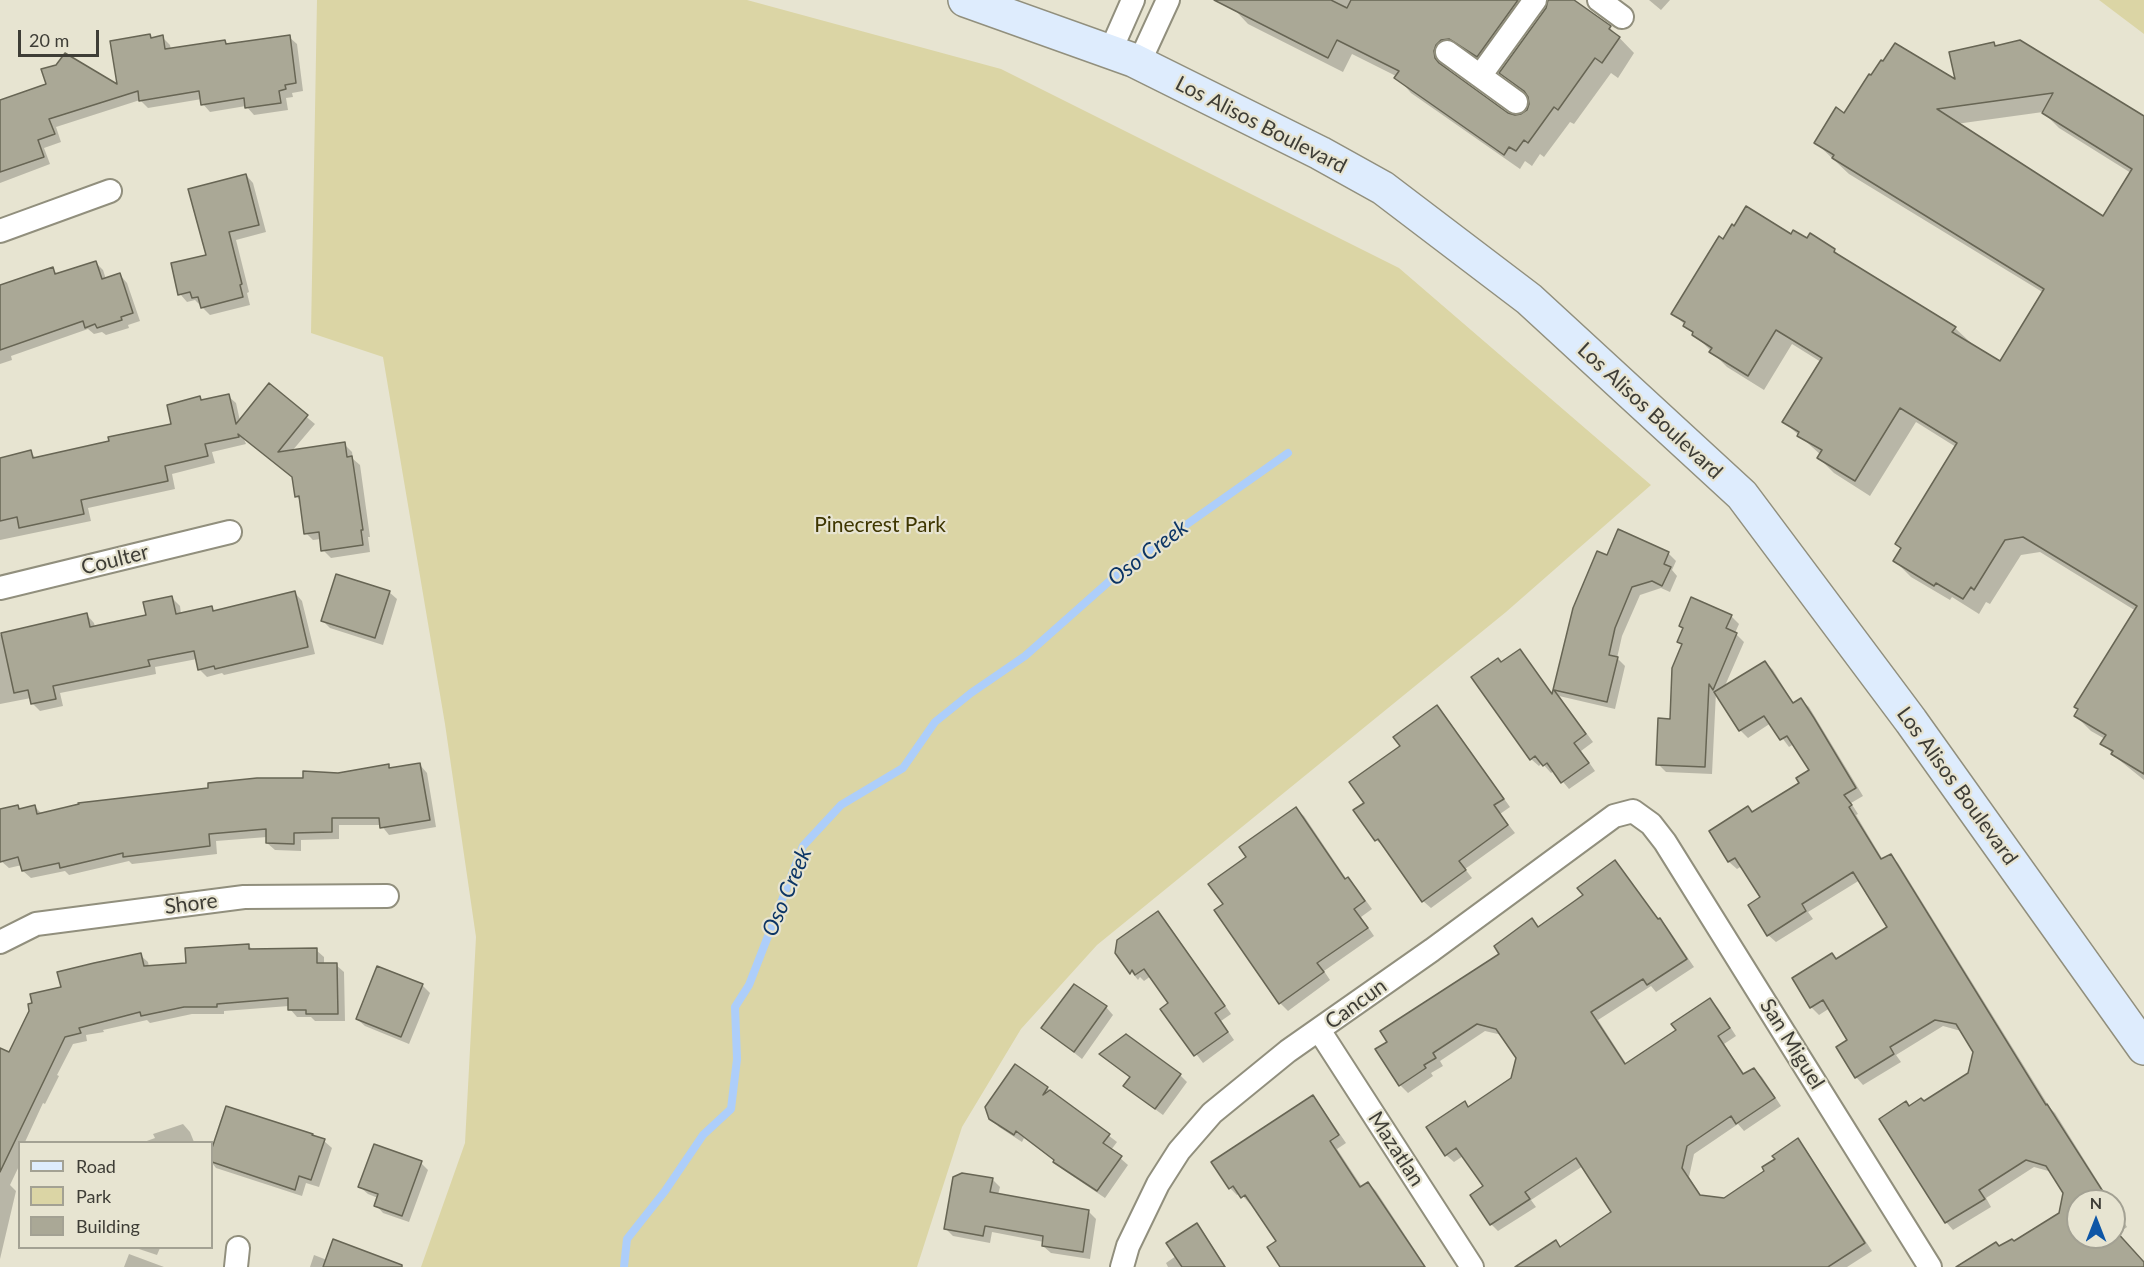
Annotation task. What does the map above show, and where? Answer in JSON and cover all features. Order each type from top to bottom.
[{"type":"main road","name":"Los Alisos Boulevard","points":[[965,0],[1124,58],[1320,153],[1383,188],[1529,299],[1742,495],[1911,721],[2144,1048]]},
{"type":"street","points":[[1124,58],[1133,0]]},
{"type":"street","points":[[1124,58],[1168,0]]},
{"type":"street","points":[[1480,76],[1535,0]]},
{"type":"street","points":[[1599,0],[1622,16]]},
{"type":"street","points":[[1447,52],[1516,102]]},
{"type":"street","points":[[0,231],[110,191]]},
{"type":"street","name":"Coulter","points":[[0,588],[230,532]]},
{"type":"street","name":"Cancun","points":[[1122,1267],[1128,1246],[1158,1184],[1179,1152],[1212,1113],[1288,1051],[1614,816],[1633,811],[1651,824]]},
{"type":"street","name":"San Miguel","points":[[1651,824],[1665,842],[1752,979],[1930,1267]]},
{"type":"street","name":"Shore","points":[[0,942],[36,924],[244,897],[387,896]]},
{"type":"street","name":"Mazatlan","points":[[1319,1030],[1472,1267]]},
{"type":"green space","name":"Pinecrest Park","points":[[317,0],[747,0],[1001,69],[1399,268],[1651,485],[1506,612],[1097,945],[1021,1029],[962,1127],[917,1267],[421,1267],[465,1143],[476,937],[445,724],[383,357],[311,333]]},
{"type":"green space","points":[[2099,0],[2144,0],[2144,34]]},
{"type":"building","points":[[1214,0],[1331,0],[1347,8],[1351,0],[1518,0],[1477,57],[1449,39],[1441,40],[1434,51],[1439,63],[1508,113],[1515,115],[1527,110],[1528,97],[1524,91],[1499,73],[1546,8],[1548,0],[1574,0],[1611,26],[1609,29],[1620,37],[1602,63],[1595,58],[1558,110],[1554,107],[1528,143],[1524,140],[1516,151],[1509,147],[1504,155],[1394,78],[1399,71],[1337,40],[1328,58]]},
{"type":"building","points":[[150,34],[151,38],[163,35],[165,49],[225,40],[226,44],[290,35],[296,83],[285,85],[286,89],[279,91],[281,103],[245,108],[244,98],[201,105],[199,91],[139,101],[138,91],[49,119],[55,134],[38,140],[44,157],[0,172],[0,100],[46,84],[41,69],[56,65],[65,53],[117,84],[110,41]]},
{"type":"building","points":[[2020,40],[2144,116],[2144,774],[2111,754],[2113,751],[2100,744],[2106,735],[2074,716],[2078,709],[2074,707],[2137,606],[2023,537],[2005,540],[1974,590],[1971,587],[1963,599],[1936,583],[1934,586],[1893,561],[1901,548],[1895,544],[1957,443],[1900,408],[1855,481],[1817,458],[1822,450],[1797,436],[1799,432],[1782,422],[1822,358],[1776,330],[1748,376],[1709,352],[1712,348],[1692,335],[1693,332],[1683,326],[1685,322],[1671,314],[1719,236],[1723,239],[1746,206],[1791,234],[1793,230],[1807,238],[1810,233],[1835,249],[1834,252],[1956,327],[1952,332],[2000,361],[2044,289],[1832,158],[1834,155],[1814,143],[1836,107],[1844,113],[1869,74],[1871,75],[1881,60],[1883,61],[1895,43],[1955,79],[1949,52],[1994,42],[1995,46]],"holes":[[[2053,93],[2042,113],[2132,169],[2103,216],[1937,109]]]},
{"type":"building","points":[[246,174],[259,225],[229,232],[243,297],[201,308],[198,297],[192,298],[190,292],[178,295],[171,263],[206,255],[188,189]]},
{"type":"building","points":[[96,261],[102,279],[120,273],[133,313],[121,317],[122,320],[97,328],[95,324],[85,328],[83,321],[0,350],[0,285],[53,267],[55,274]]},
{"type":"building","points":[[269,383],[308,415],[278,452],[345,442],[347,457],[352,456],[363,530],[361,530],[363,545],[321,551],[319,532],[304,534],[299,496],[295,497],[292,477],[238,434],[239,437],[205,444],[208,456],[165,466],[168,481],[81,500],[84,514],[19,528],[17,517],[0,521],[0,458],[31,450],[33,458],[109,441],[108,437],[171,424],[167,405],[200,396],[201,400],[229,394],[236,424]]},
{"type":"building","points":[[1618,529],[1669,552],[1664,564],[1671,567],[1662,586],[1652,581],[1632,587],[1615,628],[1609,655],[1618,657],[1607,702],[1554,690],[1586,734],[1574,743],[1589,763],[1561,783],[1547,763],[1543,766],[1535,756],[1530,760],[1471,677],[1498,658],[1501,662],[1520,649],[1552,694],[1573,608],[1597,551],[1607,555]]},
{"type":"building","points":[[336,574],[390,591],[375,638],[321,621]]},
{"type":"building","points":[[295,591],[308,647],[215,669],[214,666],[198,670],[194,651],[148,660],[150,666],[53,686],[56,699],[31,704],[28,690],[14,693],[1,633],[87,613],[90,627],[146,615],[143,602],[172,596],[176,614],[212,606],[213,611]]},
{"type":"building","points":[[1691,597],[1732,615],[1726,628],[1737,633],[1713,690],[1709,684],[1705,767],[1656,765],[1658,718],[1670,719],[1672,668],[1682,644],[1677,642],[1683,628],[1679,626]]},
{"type":"building","points":[[1765,661],[1793,703],[1801,698],[1856,788],[1844,795],[1852,805],[1849,807],[1881,859],[1891,854],[2046,1105],[2101,1189],[2066,1189],[2066,1249],[2126,1249],[2126,1242],[2144,1262],[2144,1267],[1956,1267],[1996,1242],[1999,1246],[2012,1239],[2014,1241],[2059,1213],[2063,1193],[2046,1166],[2026,1160],[1979,1190],[1985,1199],[1945,1223],[1879,1119],[1906,1101],[1909,1106],[1921,1098],[1924,1101],[1968,1073],[1973,1052],[1956,1024],[1935,1020],[1890,1047],[1894,1054],[1855,1078],[1836,1047],[1847,1040],[1823,1000],[1810,1008],[1792,978],[1832,953],[1836,959],[1887,927],[1853,872],[1802,904],[1806,911],[1767,936],[1748,905],[1760,897],[1735,858],[1728,862],[1709,831],[1748,806],[1752,812],[1799,783],[1796,778],[1809,770],[1787,736],[1780,740],[1764,716],[1739,731],[1714,692]]},
{"type":"building","points":[[1437,705],[1504,799],[1494,805],[1508,825],[1459,861],[1466,870],[1422,902],[1378,839],[1375,841],[1353,810],[1364,803],[1349,782],[1400,746],[1393,737]]},
{"type":"building","points":[[420,763],[430,820],[380,828],[379,818],[332,818],[332,832],[294,833],[294,844],[266,843],[266,829],[209,834],[210,846],[123,857],[123,853],[60,868],[59,863],[22,871],[18,857],[0,862],[0,809],[18,805],[19,809],[35,805],[37,814],[78,803],[208,788],[208,783],[257,778],[303,778],[303,771],[338,773],[389,764],[389,768]]},
{"type":"building","points":[[1296,807],[1345,879],[1348,877],[1365,901],[1354,909],[1368,928],[1317,963],[1324,972],[1279,1004],[1214,910],[1223,904],[1208,884],[1246,857],[1239,847]]},
{"type":"building","points":[[1615,860],[1658,919],[1660,918],[1687,959],[1647,985],[1643,979],[1591,1012],[1625,1064],[1676,1030],[1671,1024],[1710,998],[1730,1028],[1718,1036],[1743,1074],[1754,1068],[1775,1098],[1736,1124],[1731,1116],[1687,1146],[1682,1168],[1700,1195],[1724,1198],[1764,1171],[1762,1167],[1775,1159],[1772,1156],[1798,1138],[1865,1243],[1828,1267],[1515,1267],[1556,1240],[1560,1247],[1611,1212],[1576,1158],[1525,1192],[1530,1199],[1490,1225],[1470,1195],[1483,1186],[1456,1148],[1445,1156],[1426,1127],[1465,1101],[1468,1107],[1511,1078],[1516,1058],[1496,1029],[1477,1024],[1433,1053],[1436,1058],[1424,1065],[1426,1068],[1399,1086],[1375,1049],[1387,1042],[1380,1031],[1499,954],[1494,946],[1532,918],[1538,927],[1583,895],[1577,888]]},
{"type":"building","points":[[1158,911],[1225,1006],[1215,1013],[1228,1032],[1194,1056],[1160,1009],[1168,1003],[1144,969],[1135,975],[1132,970],[1130,974],[1115,953],[1117,940]]},
{"type":"building","points":[[249,944],[249,949],[317,948],[317,963],[337,963],[338,1014],[306,1014],[306,1010],[288,1010],[288,998],[217,1004],[217,1007],[184,1007],[141,1016],[140,1012],[79,1028],[81,1033],[65,1037],[0,1172],[0,1048],[9,1052],[29,1011],[28,1004],[32,1003],[30,994],[61,987],[57,972],[94,963],[141,953],[144,966],[186,963],[185,948]]},
{"type":"building","points":[[377,966],[423,984],[401,1037],[356,1019]]},
{"type":"building","points":[[1074,984],[1107,1006],[1074,1052],[1041,1028]]},
{"type":"building","points":[[1126,1034],[1181,1074],[1155,1109],[1123,1086],[1130,1077],[1099,1054]]},
{"type":"building","points":[[1015,1064],[1048,1087],[1043,1095],[1050,1090],[1110,1134],[1103,1143],[1122,1156],[1097,1191],[1053,1162],[1054,1160],[1016,1131],[1014,1135],[989,1119],[985,1107]]},
{"type":"building","points":[[1313,1095],[1339,1135],[1330,1141],[1360,1187],[1368,1182],[1425,1267],[1280,1267],[1267,1247],[1276,1241],[1245,1195],[1241,1198],[1233,1186],[1229,1189],[1211,1162]]},
{"type":"building","points":[[226,1106],[325,1139],[311,1180],[299,1176],[295,1190],[213,1162],[213,1145]]},
{"type":"building","points":[[374,1144],[422,1161],[402,1216],[374,1206],[378,1194],[358,1187]]},
{"type":"building","points":[[962,1173],[993,1178],[990,1192],[1089,1210],[1083,1252],[1042,1246],[1043,1236],[985,1226],[983,1236],[944,1229],[953,1177]]},
{"type":"building","points":[[1197,1223],[1225,1267],[1182,1267],[1166,1243]]},
{"type":"building","points":[[333,1239],[402,1265],[402,1267],[323,1267]]},
{"type":"waterway","name":"Oso Creek","points":[[624,1267],[627,1239],[665,1191],[703,1135],[731,1109],[737,1059],[735,1007],[749,985],[803,846],[841,805],[903,768],[935,722],[971,693],[1025,656],[1122,570],[1288,453]]}]
